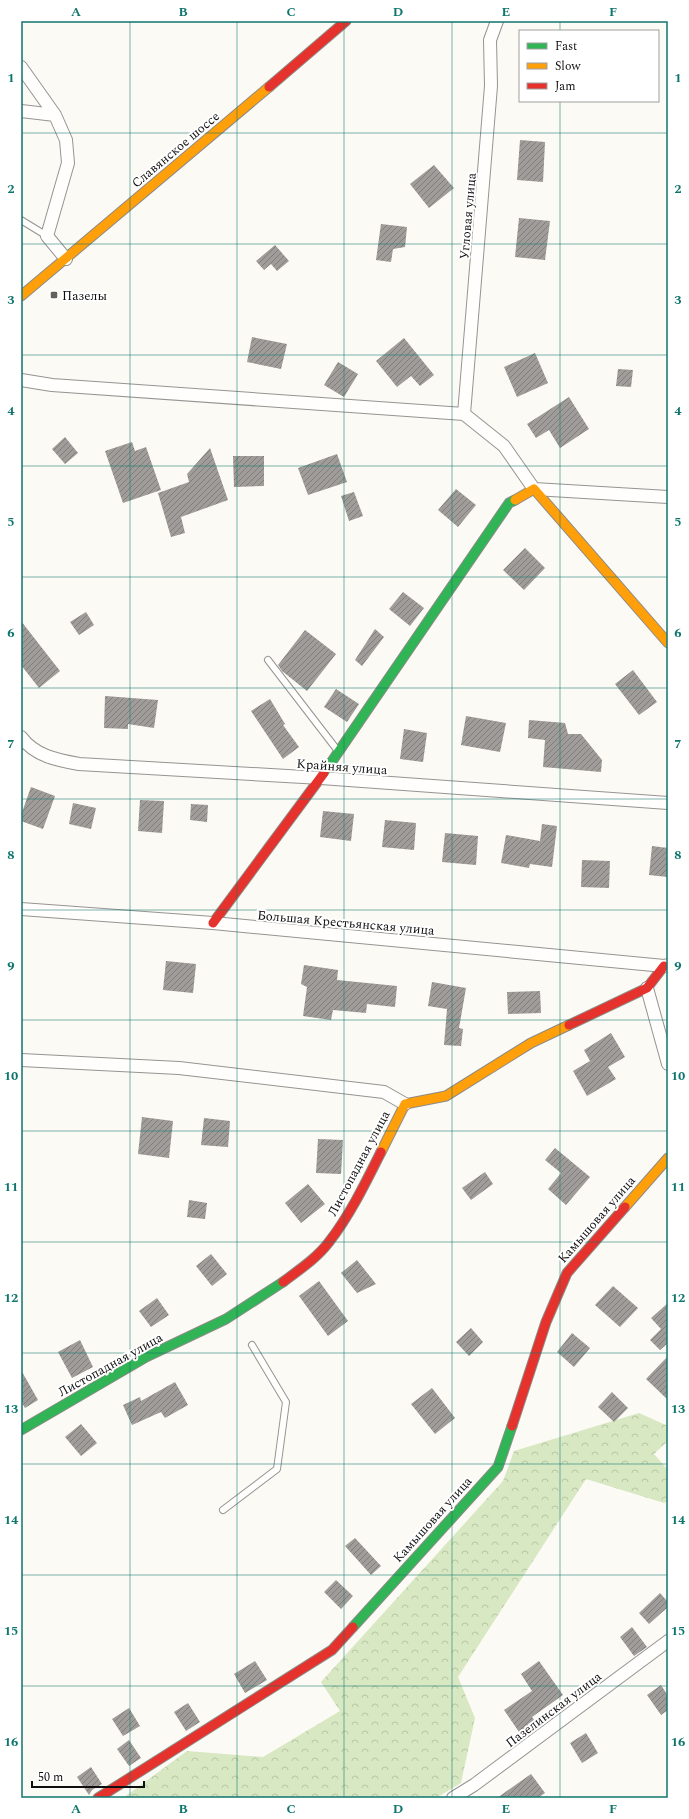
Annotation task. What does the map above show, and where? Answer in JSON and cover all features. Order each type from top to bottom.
[{"type":"street","name":"Славянское шоссе","points":[[21,296],[346,21]]},
{"type":"street","name":"Угловая улица","points":[[464,414],[492,86],[490,40],[497,21]]},
{"type":"street","points":[[21,67],[55,115],[66,140],[68,163],[47,236],[66,258]]},
{"type":"street","points":[[21,111],[55,115]]},
{"type":"street","points":[[21,380],[52,385],[464,414],[504,446],[534,489],[668,644]]},
{"type":"street","points":[[213,923],[321,778],[456,578],[510,503],[534,489],[668,497]]},
{"type":"street","name":"Крайняя улица","points":[[21,737],[27,745],[41,754],[56,760],[79,764],[321,778],[668,803]]},
{"type":"street","name":"Большая Крестьянская улица","points":[[21,910],[213,923],[666,965]]},
{"type":"street","name":"Листопадная улица","points":[[21,1430],[146,1357],[226,1319],[276,1287],[310,1261],[329,1242],[360,1193],[405,1104],[446,1096],[531,1043],[647,988],[666,965]]},
{"type":"street","points":[[647,988],[668,1064]]},
{"type":"street","points":[[21,1060],[179,1068],[384,1092],[405,1104]]},
{"type":"street","name":"Камышовая улица","points":[[98,1798],[332,1650],[498,1467],[546,1322],[567,1273],[668,1158]]},
{"type":"street","name":"Пазелинская улица","points":[[453,1798],[480,1780],[668,1641]]},
{"type":"lane","points":[[21,220],[47,236]]},
{"type":"lane","points":[[268,660],[339,752]]},
{"type":"lane","points":[[223,1510],[277,1470],[286,1402],[252,1345]]},
{"type":"green space","points":[[639,1413],[668,1426],[668,1441],[654,1454],[668,1470],[668,1501],[664,1503],[586,1479],[458,1677],[475,1718],[461,1783],[436,1798],[123,1798],[187,1751],[263,1757],[340,1711],[321,1682],[503,1481],[514,1451]]},
{"type":"building","points":[[520,140],[545,142],[543,182],[517,180]]},
{"type":"building","points":[[434,165],[454,188],[429,208],[410,184]]},
{"type":"building","points":[[519,218],[550,221],[545,260],[515,257]]},
{"type":"building","points":[[381,224],[407,227],[405,247],[393,249],[391,262],[376,260]]},
{"type":"building","points":[[275,245],[289,261],[277,271],[271,264],[264,270],[256,261]]},
{"type":"building","points":[[252,337],[287,344],[281,369],[247,362]]},
{"type":"building","points":[[404,338],[434,375],[420,386],[411,376],[397,387],[376,361]]},
{"type":"building","points":[[535,353],[548,383],[517,397],[504,367]]},
{"type":"building","points":[[338,362],[358,374],[344,397],[324,385]]},
{"type":"building","points":[[618,369],[633,370],[631,387],[616,386]]},
{"type":"building","points":[[569,397],[589,429],[560,448],[549,430],[536,438],[527,424]]},
{"type":"building","points":[[65,437],[78,453],[65,464],[52,449]]},
{"type":"building","points":[[132,442],[135,451],[146,447],[161,490],[123,503],[105,451]]},
{"type":"building","points":[[210,448],[228,500],[181,517],[185,533],[171,537],[158,493],[189,482],[187,474]]},
{"type":"building","points":[[337,454],[347,482],[308,495],[298,468]]},
{"type":"building","points":[[233,456],[264,456],[264,486],[234,487]]},
{"type":"building","points":[[456,489],[476,505],[458,527],[438,510]]},
{"type":"building","points":[[354,492],[363,516],[349,521],[341,496]]},
{"type":"building","points":[[525,548],[545,568],[524,590],[503,570]]},
{"type":"building","points":[[403,592],[424,608],[410,626],[389,609]]},
{"type":"building","points":[[86,612],[94,625],[79,635],[70,622]]},
{"type":"building","points":[[21,621],[60,671],[39,688],[21,665]]},
{"type":"building","points":[[375,629],[384,637],[362,666],[355,660]]},
{"type":"building","points":[[305,630],[336,654],[307,691],[282,671],[278,665]]},
{"type":"building","points":[[633,670],[657,702],[639,715],[615,684]]},
{"type":"building","points":[[336,689],[359,704],[347,722],[324,707]]},
{"type":"building","points":[[105,696],[158,700],[154,728],[128,724],[128,729],[104,728]]},
{"type":"building","points":[[270,699],[285,724],[283,725],[299,747],[283,759],[251,711]]},
{"type":"building","points":[[466,716],[506,723],[500,752],[461,745]]},
{"type":"building","points":[[529,720],[565,723],[568,734],[581,734],[602,760],[601,772],[543,767],[545,740],[528,738]]},
{"type":"building","points":[[404,729],[427,733],[423,762],[400,759]]},
{"type":"building","points":[[31,787],[55,796],[43,829],[21,821],[21,815]]},
{"type":"building","points":[[140,800],[164,801],[162,833],[138,831]]},
{"type":"building","points":[[73,803],[96,808],[91,829],[69,824]]},
{"type":"building","points":[[191,804],[208,805],[207,822],[190,820]]},
{"type":"building","points":[[323,811],[354,814],[351,841],[320,837]]},
{"type":"building","points":[[385,820],[416,823],[414,850],[382,847]]},
{"type":"building","points":[[542,824],[557,826],[552,867],[530,864],[529,868],[501,863],[506,835],[540,841]]},
{"type":"building","points":[[445,833],[478,836],[476,865],[442,862]]},
{"type":"building","points":[[652,846],[668,848],[668,877],[649,875]]},
{"type":"building","points":[[582,860],[610,861],[609,888],[581,887]]},
{"type":"building","points":[[166,961],[196,964],[193,993],[163,990]]},
{"type":"building","points":[[304,965],[338,970],[337,980],[397,986],[395,1007],[367,1004],[366,1013],[333,1010],[331,1020],[303,1016],[307,987],[301,984]]},
{"type":"building","points":[[432,982],[466,988],[459,1028],[463,1029],[461,1046],[444,1045],[447,1009],[428,1006]]},
{"type":"building","points":[[540,991],[541,1013],[508,1014],[507,992]]},
{"type":"building","points":[[611,1033],[625,1057],[608,1067],[616,1079],[587,1096],[573,1071],[590,1061],[584,1050]]},
{"type":"building","points":[[142,1117],[173,1121],[169,1158],[138,1154]]},
{"type":"building","points":[[204,1118],[230,1121],[228,1147],[201,1145]]},
{"type":"building","points":[[318,1139],[343,1140],[341,1174],[316,1173]]},
{"type":"building","points":[[555,1148],[590,1177],[566,1205],[548,1189],[561,1173],[545,1160]]},
{"type":"building","points":[[485,1172],[493,1184],[471,1200],[462,1188]]},
{"type":"building","points":[[308,1184],[325,1204],[301,1223],[285,1203]]},
{"type":"building","points":[[189,1200],[207,1203],[205,1219],[187,1217]]},
{"type":"building","points":[[211,1254],[227,1274],[212,1286],[196,1266]]},
{"type":"building","points":[[357,1260],[376,1284],[357,1293],[341,1273]]},
{"type":"building","points":[[319,1281],[348,1321],[328,1336],[299,1296]]},
{"type":"building","points":[[613,1286],[638,1308],[620,1327],[595,1305]]},
{"type":"building","points":[[157,1298],[169,1315],[151,1327],[139,1311]]},
{"type":"building","points":[[668,1303],[668,1343],[660,1350],[650,1340],[661,1329],[651,1318]]},
{"type":"building","points":[[471,1328],[483,1342],[469,1356],[456,1342]]},
{"type":"building","points":[[572,1333],[590,1348],[574,1367],[557,1352]]},
{"type":"building","points":[[80,1340],[93,1367],[72,1378],[58,1352]]},
{"type":"building","points":[[668,1356],[668,1400],[646,1379]]},
{"type":"building","points":[[21,1370],[38,1400],[25,1408],[21,1401]]},
{"type":"building","points":[[175,1382],[188,1405],[165,1418],[161,1412],[132,1425],[123,1405],[140,1397],[141,1401]]},
{"type":"building","points":[[432,1388],[455,1418],[435,1434],[411,1404]]},
{"type":"building","points":[[612,1392],[628,1408],[614,1422],[598,1407]]},
{"type":"building","points":[[81,1424],[97,1443],[81,1456],[65,1437]]},
{"type":"building","points":[[355,1538],[381,1566],[371,1575],[345,1546]]},
{"type":"building","points":[[336,1580],[353,1596],[341,1609],[324,1592]]},
{"type":"building","points":[[660,1593],[668,1602],[668,1607],[649,1624],[639,1613]]},
{"type":"building","points":[[632,1627],[647,1647],[634,1656],[620,1637]]},
{"type":"building","points":[[255,1661],[267,1680],[245,1693],[234,1674]]},
{"type":"building","points":[[539,1661],[563,1695],[532,1717],[535,1721],[519,1732],[504,1710],[532,1691],[521,1674]]},
{"type":"building","points":[[661,1685],[668,1696],[668,1710],[661,1715],[647,1695]]},
{"type":"building","points":[[188,1703],[200,1722],[186,1731],[174,1712]]},
{"type":"building","points":[[129,1708],[140,1726],[123,1736],[112,1719]]},
{"type":"building","points":[[586,1733],[598,1753],[582,1763],[570,1743]]},
{"type":"building","points":[[129,1740],[141,1758],[129,1766],[117,1749]]},
{"type":"building","points":[[91,1767],[102,1784],[92,1790],[89,1795],[77,1777]]},
{"type":"building","points":[[531,1774],[545,1793],[538,1798],[497,1798]]},
{"type":"traffic: fast","points":[[324,773],[509,503],[515,500]]},
{"type":"traffic: fast","points":[[21,1430],[146,1357],[226,1319],[283,1282]]},
{"type":"traffic: fast","points":[[353,1627],[498,1467],[512,1426]]},
{"type":"traffic: slow","points":[[21,296],[269,87]]},
{"type":"traffic: slow","points":[[515,500],[534,489],[668,643]]},
{"type":"traffic: slow","points":[[381,1152],[405,1104],[446,1096],[531,1043],[569,1025]]},
{"type":"traffic: slow","points":[[625,1207],[668,1158]]},
{"type":"traffic: jam","points":[[269,87],[346,21]]},
{"type":"traffic: jam","points":[[213,923],[324,773]]},
{"type":"traffic: jam","points":[[569,1025],[647,988],[664,966]]},
{"type":"traffic: jam","points":[[283,1282],[313,1259],[337,1232],[351,1210],[381,1152]]},
{"type":"traffic: jam","points":[[512,1426],[546,1322],[567,1273],[625,1207]]},
{"type":"traffic: jam","points":[[98,1798],[332,1650],[353,1627]]},
{"type":"place","name":"Пазелы","points":[[54,295]]}]
